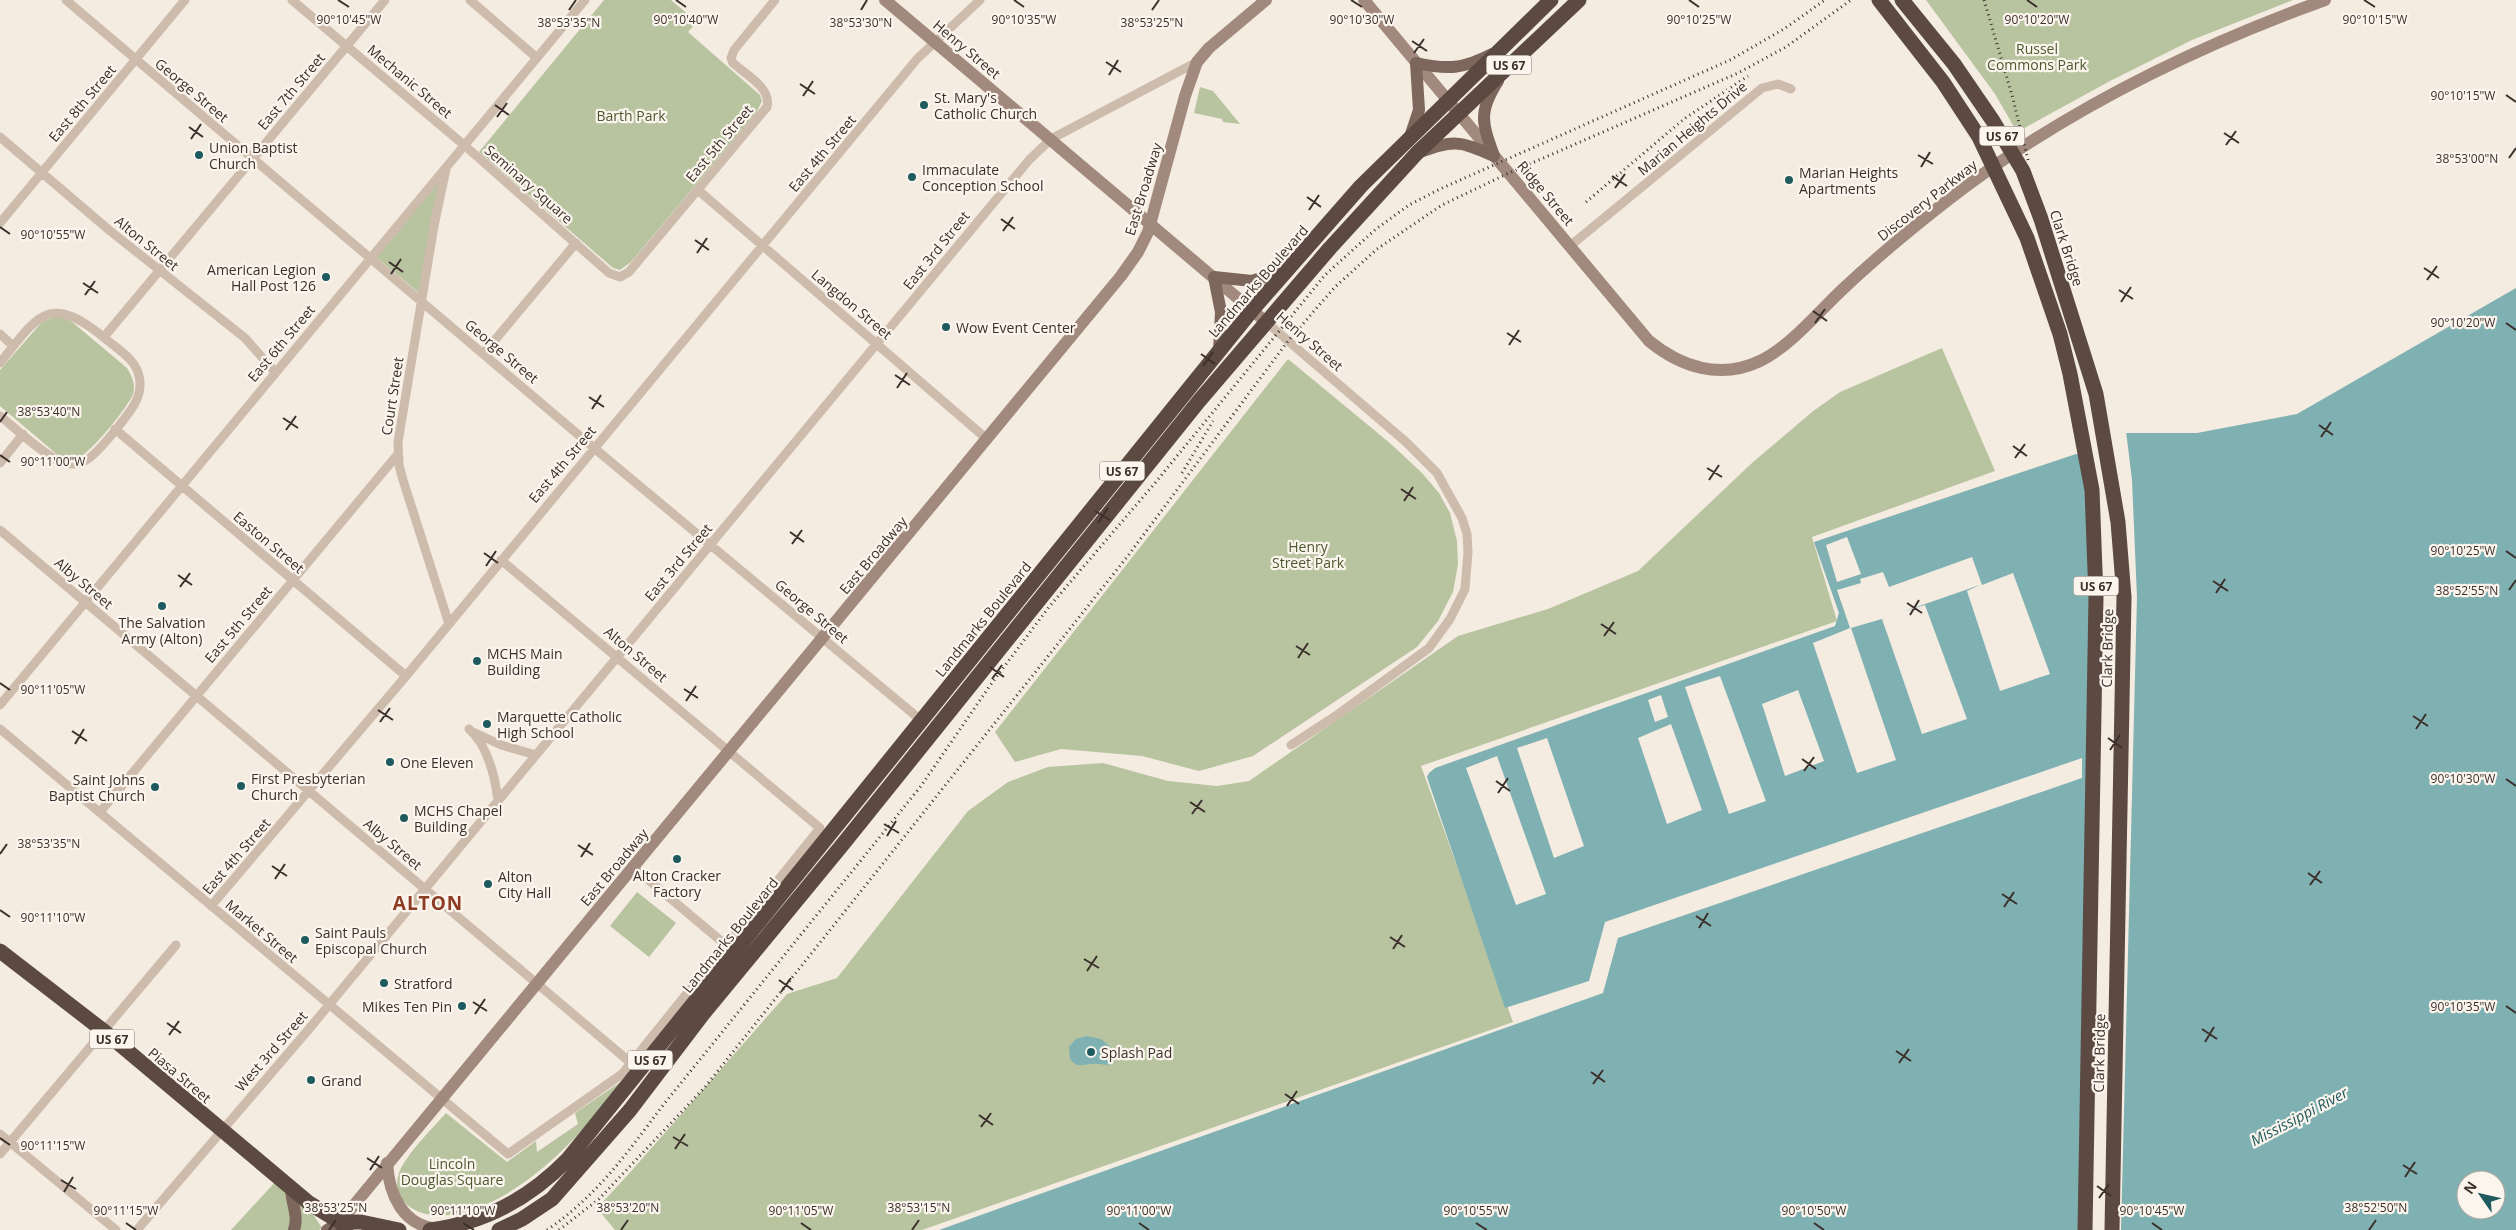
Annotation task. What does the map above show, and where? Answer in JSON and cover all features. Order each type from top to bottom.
[{"type":"highway","name":"Landmarks Boulevard","points":[[499,1230],[522,1219],[552,1199],[630,1110],[709,1006],[887,790],[1199,401],[1413,148],[1448,101],[1551,0]]},
{"type":"highway","name":"Landmarks Boulevard","points":[[434,1230],[466,1223],[501,1210],[535,1190],[568,1159],[1253,309],[1291,268],[1361,186],[1460,115],[1578,0]]},
{"type":"highway","name":"Clark Bridge","points":[[1880,0],[1943,82],[1978,137],[2027,238],[2054,317],[2070,374],[2092,490],[2096,597],[2085,1230]]},
{"type":"highway","name":"Clark Bridge","points":[[1902,0],[1954,64],[2023,171],[2041,218],[2096,394],[2112,480],[2118,522],[2124,597],[2112,1230]]},
{"type":"highway","name":"Piasa Street","points":[[0,951],[105,1032],[309,1203],[343,1226]]},
{"type":"highway","name":"US 67","points":[[343,1226],[361,1222],[399,1230]]},
{"type":"main road","points":[[1494,156],[1469,145],[1448,142],[1413,148],[1419,110],[1416,63],[1443,68],[1462,67],[1495,53]]},
{"type":"main road","points":[[1494,156],[1484,121],[1487,99],[1508,67]]},
{"type":"main road","points":[[1219,351],[1222,323],[1214,277],[1252,281],[1291,268]]},
{"type":"main road","points":[[291,1188],[291,1197],[296,1214],[294,1230]]},
{"type":"main road","points":[[327,1230],[343,1226]]},
{"type":"street","name":"George Street","points":[[66,0],[594,448],[922,721]]},
{"type":"street","name":"East 8th Street","points":[[0,223],[185,0]]},
{"type":"street","name":"Mechanic Street","points":[[292,0],[464,145]]},
{"type":"street","name":"East 7th Street","points":[[104,337],[160,272],[384,0]]},
{"type":"street","points":[[470,0],[537,58]]},
{"type":"street","name":"East 6th Street","points":[[0,705],[586,0]]},
{"type":"street","name":"East 5th Street","points":[[576,243],[610,273],[620,277],[630,272],[767,107],[766,92],[733,63],[731,58],[734,50],[775,0]]},
{"type":"street","name":"Henry Street","points":[[885,0],[1253,309],[1406,442],[1438,473],[1462,518],[1467,534],[1468,552],[1465,589],[1453,613],[1429,648],[1337,715],[1291,745]]},
{"type":"street","name":"East 4th Street","points":[[211,906],[406,676],[917,59],[980,0]]},
{"type":"street","name":"East Broadway","points":[[343,1226],[387,1163],[988,440],[1121,276],[1138,252],[1150,224],[1185,96],[1197,62],[1209,48],[1266,0]]},
{"type":"street","name":"Ridge Street","points":[[1364,0],[1634,325],[1662,352],[1696,368],[1727,370]]},
{"type":"street","name":"Discovery Parkway","points":[[1727,370],[1759,361],[1784,346],[1846,286],[1896,242],[1949,200],[2024,146],[2130,86],[2193,54],[2283,15],[2325,0]]},
{"type":"street","name":"East 3rd Street","points":[[329,1005],[1028,160],[1051,139],[1197,62]]},
{"type":"street","name":"Marian Heights Drive","points":[[1570,246],[1762,88],[1778,84],[1791,89]]},
{"type":"street","name":"Alton Street","points":[[0,137],[160,272],[245,338],[275,372]]},
{"type":"street","name":"Seminary Square","points":[[464,145],[576,243]]},
{"type":"street","name":"Court Street","points":[[446,167],[399,430],[398,454],[404,480],[449,624]]},
{"type":"street","name":"Langdon Street","points":[[698,190],[878,343],[988,440]]},
{"type":"street","points":[[484,353],[576,243]]},
{"type":"street","points":[[0,416],[58,461],[74,464],[81,463],[96,452],[134,406],[138,395],[139,376],[136,367],[130,359],[104,337],[75,317],[59,312],[42,317],[1,362]]},
{"type":"street","points":[[0,334],[14,346]]},
{"type":"street","name":"Easton Street","points":[[115,429],[406,676]]},
{"type":"street","points":[[0,463],[23,434]]},
{"type":"street","name":"East 5th Street","points":[[100,812],[398,454]]},
{"type":"street","name":"Alby Street","points":[[0,530],[631,1063]]},
{"type":"street","name":"Alton Street","points":[[501,560],[820,828],[727,946]]},
{"type":"street","name":"Market Street","points":[[0,729],[441,1100],[508,1154],[614,1081],[631,1063]]},
{"type":"street","points":[[498,801],[491,768],[480,742],[469,729],[501,745],[536,755]]},
{"type":"street","points":[[631,1063],[727,946],[633,867]]},
{"type":"street","points":[[0,1154],[105,1032],[176,945]]},
{"type":"street","name":"West 3rd Street","points":[[137,1230],[329,1005]]},
{"type":"street","points":[[0,1134],[116,1230]]},
{"type":"street","points":[[387,1163],[391,1190],[402,1210],[434,1230]]},
{"type":"green space","name":"Barth Park","points":[[604,0],[671,0],[697,22],[688,32],[760,95],[762,101],[756,113],[631,262],[620,270],[613,268],[479,152]]},
{"type":"green space","name":"Russel Commons Park","points":[[1926,0],[2293,0],[2192,40],[2110,81],[2017,132],[1995,94]]},
{"type":"green space","points":[[1200,87],[1213,91],[1240,124],[1223,122],[1222,119],[1194,113]]},
{"type":"green space","points":[[442,175],[419,293],[376,257]]},
{"type":"green space","points":[[57,316],[71,321],[127,368],[134,384],[134,391],[130,400],[117,418],[92,447],[77,458],[60,457],[0,406],[0,370],[42,322]]},
{"type":"green space","points":[[1942,348],[1995,471],[1812,537],[1837,621],[1421,766],[1513,1022],[922,1230],[615,1230],[597,1208],[787,994],[837,978],[968,811],[1008,782],[1048,767],[1103,763],[1168,781],[1217,786],[1249,781],[1458,636],[1548,609],[1638,571],[1752,463],[1812,412],[1840,392]]},
{"type":"green space","name":"Henry Street Park","points":[[1288,359],[1391,444],[1422,473],[1439,493],[1450,513],[1457,541],[1458,564],[1453,592],[1438,621],[1417,647],[1253,756],[1199,771],[1142,756],[1061,749],[1015,762],[995,732]]},
{"type":"green space","points":[[637,892],[676,923],[649,957],[610,926]]},
{"type":"green space","name":"Lincoln Douglas Square","points":[[622,1081],[585,1127],[557,1155],[527,1180],[499,1198],[471,1210],[441,1215],[427,1214],[414,1210],[399,1195],[397,1180],[402,1166],[446,1113],[507,1162],[536,1141],[537,1152],[578,1124],[575,1113]]},
{"type":"green space","points":[[277,1180],[309,1208],[322,1228],[319,1230],[231,1230]]},
{"type":"water","name":"Mississippi River","points":[[2516,288],[2516,1230],[939,1230],[1603,993],[1618,938],[2082,778],[2082,758],[1605,922],[1589,981],[1505,1008],[1427,777],[1435,768],[1835,626],[1839,613],[1814,542],[2076,454],[2116,454],[2121,433],[2197,433],[2297,414]]},
{"type":"water","name":"Splash Pad","points":[[1087,1036],[1101,1039],[1114,1050],[1114,1059],[1111,1064],[1078,1065],[1070,1059],[1069,1047],[1076,1039]]},
{"type":"pier","points":[[2121,431],[2126,431],[2132,480],[2137,597],[2121,1230],[2080,1230],[2095,597],[2087,451],[2115,451]]},
{"type":"pier","points":[[1847,537],[1861,574],[1837,582],[1826,545]]},
{"type":"pier","points":[[1972,557],[1982,585],[2013,573],[2050,674],[2000,691],[1967,591],[1980,585],[1902,612],[1925,605],[1967,719],[1922,734],[1882,619],[1892,616],[1851,628],[1896,760],[1857,773],[1813,643],[1850,628],[1837,590],[1861,583],[1860,579],[1883,572],[1889,587]]},
{"type":"pier","points":[[1720,676],[1766,801],[1729,814],[1685,687]]},
{"type":"pier","points":[[1798,690],[1824,761],[1785,776],[1762,704]]},
{"type":"pier","points":[[1661,695],[1668,717],[1655,722],[1648,700]]},
{"type":"pier","points":[[1671,724],[1702,810],[1667,824],[1638,738]]},
{"type":"pier","points":[[1547,738],[1584,846],[1554,858],[1517,748]]},
{"type":"pier","points":[[1497,756],[1546,894],[1516,905],[1466,768]]},
{"type":"railway","points":[[547,1230],[582,1202],[611,1172],[921,786],[989,687],[1049,607],[1155,483],[1325,275],[1376,229],[1409,205],[1440,189],[1730,60],[1784,29],[1825,0]]},
{"type":"railway","points":[[559,1230],[599,1199],[705,1087],[1127,557],[1288,341],[1335,287],[1377,249],[1442,205],[1509,173],[1738,73],[1786,47],[1851,0]]},
{"type":"railway","points":[[1984,0],[2012,95],[2028,160]]},
{"type":"railway","points":[[1586,202],[1684,119],[1748,76]]},
{"type":"railway","points":[[1182,473],[1213,421]]},
{"type":"place","name":"St. Mary's Catholic Church","points":[[924,105]]},
{"type":"place","name":"Union Baptist Church","points":[[199,155]]},
{"type":"place","name":"Immaculate Conception School","points":[[912,177]]},
{"type":"place","name":"Marian Heights Apartments","points":[[1789,180]]},
{"type":"place","name":"American Legion Hall Post 126","points":[[326,277]]},
{"type":"place","name":"Wow Event Center","points":[[946,327]]},
{"type":"place","name":"The Salvation Army (Alton)","points":[[162,606]]},
{"type":"place","name":"MCHS Main Building","points":[[477,661]]},
{"type":"place","name":"Marquette Catholic High School","points":[[487,724]]},
{"type":"place","name":"One Eleven","points":[[390,762]]},
{"type":"place","name":"First Presbyterian Church","points":[[241,786]]},
{"type":"place","name":"Saint Johns Baptist Church","points":[[155,787]]},
{"type":"place","name":"MCHS Chapel Building","points":[[404,818]]},
{"type":"place","name":"Alton Cracker Factory","points":[[677,859]]},
{"type":"place","name":"Alton City Hall","points":[[488,884]]},
{"type":"place","name":"Saint Pauls Episcopal Church","points":[[305,940]]},
{"type":"place","name":"Stratford","points":[[384,983]]},
{"type":"place","name":"Mikes Ten Pin","points":[[462,1006]]},
{"type":"place","name":"Splash Pad","points":[[1091,1052]]},
{"type":"place","name":"Grand","points":[[311,1080]]},
{"type":"district","name":"ALTON","points":[[428,903]]}]
